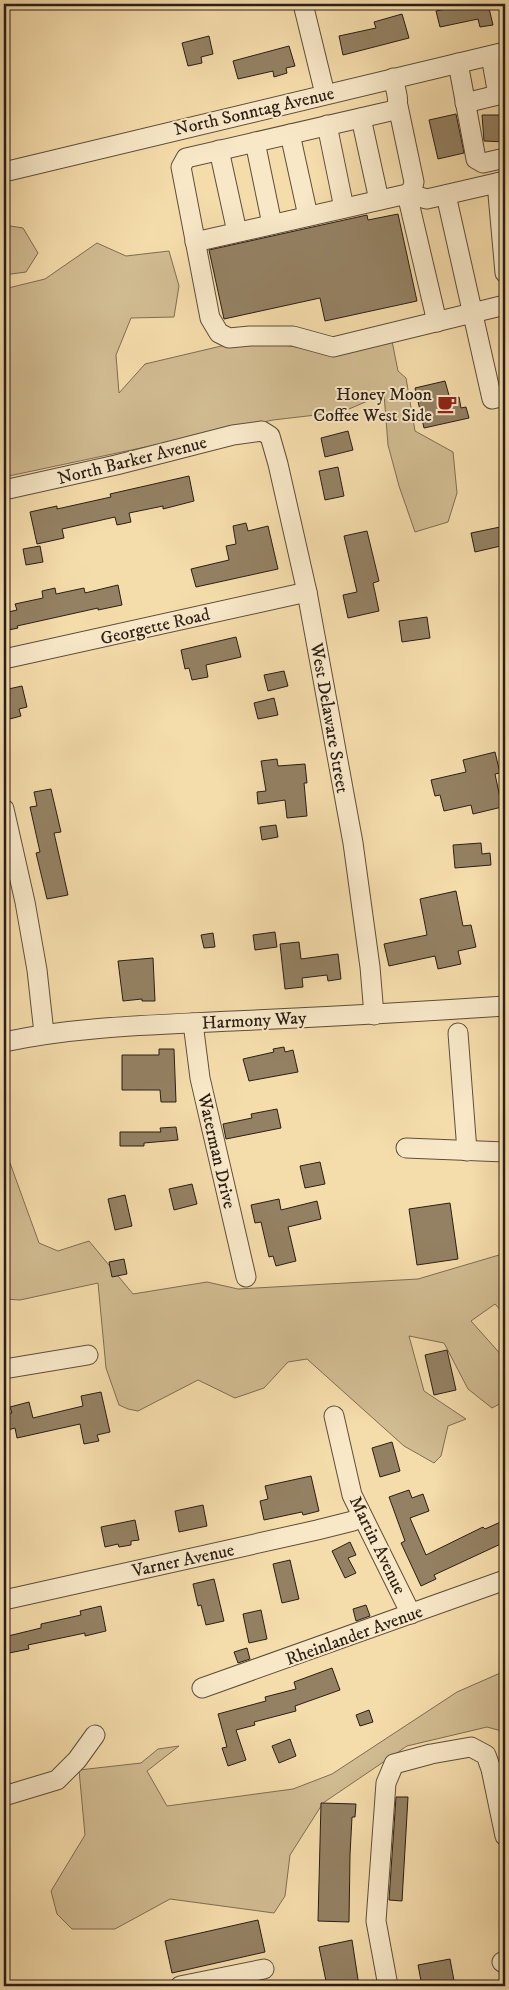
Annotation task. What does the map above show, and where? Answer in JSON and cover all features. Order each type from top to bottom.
[{"type":"street","points":[[303,4],[325,94]]},
{"type":"street","points":[[465,102],[502,94],[498,54]]},
{"type":"street","name":"North Sonntag Avenue","points":[[4,172],[498,54]]},
{"type":"street","points":[[458,63],[476,159],[483,163],[505,158]]},
{"type":"street","points":[[393,78],[414,175],[414,182],[410,192],[437,322]]},
{"type":"street","points":[[398,106],[395,110],[186,158],[181,167],[210,318],[219,333],[229,338],[293,336],[333,347],[505,305]]},
{"type":"street","points":[[361,118],[379,200]]},
{"type":"street","points":[[327,126],[344,208]]},
{"type":"street","points":[[290,134],[308,216]]},
{"type":"street","points":[[255,142],[272,224]]},
{"type":"street","points":[[219,150],[236,232]]},
{"type":"street","points":[[195,242],[410,192],[427,199],[501,182],[505,273]]},
{"type":"street","points":[[446,195],[471,314],[492,399],[505,396]]},
{"type":"street","name":"North Barker Avenue","points":[[4,490],[116,465],[233,435],[260,432]]},
{"type":"street","name":"West Delaware Street","points":[[260,432],[270,436],[272,442],[307,592],[353,843],[374,1015]]},
{"type":"street","name":"Georgette Road","points":[[4,660],[307,592]]},
{"type":"street","points":[[4,809],[25,902],[37,970],[44,1034]]},
{"type":"street","name":"Harmony Way","points":[[4,1042],[44,1034],[193,1023],[374,1015],[505,1006]]},
{"type":"street","name":"Waterman Drive","points":[[193,1023],[200,1078],[246,1277]]},
{"type":"street","points":[[458,1033],[467,1151]]},
{"type":"street","points":[[406,1148],[505,1152]]},
{"type":"street","points":[[4,1369],[88,1355]]},
{"type":"street","name":"Martin Avenue","points":[[334,1416],[352,1495],[411,1614]]},
{"type":"street","name":"Varner Avenue","points":[[4,1600],[317,1530],[362,1516]]},
{"type":"street","name":"Rheinlander Avenue","points":[[202,1688],[505,1580]]},
{"type":"street","points":[[4,1796],[56,1780],[77,1760],[95,1735]]},
{"type":"street","points":[[388,1986],[376,1922],[386,1782],[394,1764],[431,1754],[471,1747],[486,1755],[491,1769],[505,1836]]},
{"type":"street","points":[[180,1986],[227,1982],[264,1969]]},
{"type":"shaded area","points":[[4,225],[23,228],[38,253],[26,272],[4,275]]},
{"type":"shaded area","points":[[97,243],[126,256],[169,251],[179,286],[174,317],[131,318],[116,355],[119,393],[145,364],[251,339],[323,352],[391,336],[398,371],[406,378],[415,431],[453,452],[457,493],[448,522],[415,532],[399,486],[388,445],[384,394],[342,412],[273,420],[4,477],[4,289],[45,279]]},
{"type":"shaded area","points":[[4,1159],[10,1163],[39,1243],[58,1251],[89,1241],[133,1294],[207,1282],[238,1289],[418,1279],[499,1255],[505,1256],[505,1315],[495,1304],[471,1321],[504,1358],[505,1401],[492,1408],[468,1389],[444,1343],[409,1336],[424,1391],[466,1419],[448,1426],[441,1456],[434,1463],[404,1446],[307,1359],[288,1362],[264,1388],[235,1398],[198,1380],[138,1411],[119,1405],[106,1368],[98,1283],[20,1300],[4,1299]]},
{"type":"shaded area","points":[[505,1671],[505,1732],[487,1727],[407,1746],[323,1803],[290,1855],[285,1896],[274,1913],[170,1899],[115,1929],[72,1929],[57,1914],[51,1891],[85,1835],[79,1770],[141,1763],[158,1749],[179,1746],[147,1771],[167,1806],[293,1789],[332,1774],[457,1692]]},
{"type":"building","points":[[470,4],[488,4],[493,25],[480,27],[478,19],[440,27],[436,11]]},
{"type":"building","points":[[402,14],[409,38],[343,55],[339,36],[376,28],[374,22]]},
{"type":"building","points":[[209,36],[213,54],[201,57],[202,63],[188,66],[182,43]]},
{"type":"building","points":[[289,46],[295,66],[286,68],[287,73],[274,77],[273,71],[238,79],[233,61]]},
{"type":"building","points":[[456,114],[464,153],[438,159],[429,120]]},
{"type":"building","points":[[482,115],[505,115],[505,142],[484,141]]},
{"type":"building","points":[[398,214],[417,301],[325,321],[320,298],[224,319],[209,250],[367,215],[368,220]]},
{"type":"building","name":"Honey Moon Coffee West Side","points":[[445,381],[450,399],[459,397],[461,408],[466,407],[469,418],[424,428],[415,388]]},
{"type":"building","points":[[348,431],[353,450],[325,457],[321,438]]},
{"type":"building","points":[[338,467],[344,496],[325,500],[319,471]]},
{"type":"building","points":[[189,476],[194,501],[163,509],[163,506],[129,513],[131,522],[117,525],[115,517],[62,529],[64,538],[37,544],[30,512],[57,506],[57,509],[111,497],[110,494]]},
{"type":"building","points":[[246,523],[248,531],[268,526],[278,569],[196,587],[191,569],[229,560],[226,546],[236,544],[233,526]]},
{"type":"building","points":[[505,526],[505,545],[475,552],[471,533]]},
{"type":"building","points":[[367,531],[379,581],[373,583],[379,611],[348,618],[343,595],[357,592],[344,536]]},
{"type":"building","points":[[40,546],[43,562],[26,565],[23,549]]},
{"type":"building","points":[[118,585],[122,605],[98,610],[98,608],[17,626],[18,628],[4,631],[4,613],[17,610],[15,604],[43,598],[42,591],[55,588],[56,594],[84,588],[85,593]]},
{"type":"building","points":[[427,617],[430,638],[402,642],[399,621]]},
{"type":"building","points":[[236,637],[241,657],[206,665],[208,677],[192,680],[189,668],[185,669],[181,650]]},
{"type":"building","points":[[284,671],[288,686],[268,691],[264,675]]},
{"type":"building","points":[[22,686],[27,707],[19,709],[21,716],[6,720],[4,690]]},
{"type":"building","points":[[274,698],[278,715],[258,719],[254,703]]},
{"type":"building","points":[[495,752],[500,773],[495,774],[502,807],[473,814],[471,805],[444,811],[440,795],[435,796],[431,780],[466,772],[463,760]]},
{"type":"building","points":[[277,759],[278,766],[305,764],[307,783],[304,783],[307,816],[287,818],[285,800],[258,804],[257,792],[266,791],[261,761]]},
{"type":"building","points":[[51,789],[61,832],[54,833],[68,895],[47,899],[36,853],[40,852],[30,807],[37,806],[34,792]]},
{"type":"building","points":[[276,825],[278,837],[262,840],[260,827]]},
{"type":"building","points":[[481,843],[482,854],[490,853],[491,865],[455,868],[453,845]]},
{"type":"building","points":[[456,891],[463,926],[471,925],[476,947],[458,951],[461,964],[438,969],[435,956],[389,966],[384,944],[427,935],[420,899]]},
{"type":"building","points":[[275,932],[277,947],[255,950],[253,935]]},
{"type":"building","points":[[213,933],[215,947],[204,948],[201,935]]},
{"type":"building","points":[[299,942],[301,959],[338,954],[341,979],[328,981],[327,975],[302,978],[303,987],[285,989],[280,944]]},
{"type":"building","points":[[153,958],[155,1001],[142,1001],[142,999],[123,1001],[118,961]]},
{"type":"building","points":[[284,1047],[285,1052],[293,1050],[298,1072],[249,1081],[243,1059],[274,1052],[273,1049]]},
{"type":"building","points":[[159,1049],[174,1049],[176,1102],[161,1102],[160,1090],[122,1090],[122,1055],[159,1055]]},
{"type":"building","points":[[277,1109],[281,1128],[226,1139],[223,1124],[252,1118],[251,1114]]},
{"type":"building","points":[[176,1127],[178,1140],[144,1143],[144,1146],[120,1146],[120,1132],[161,1132],[160,1128]]},
{"type":"building","points":[[320,1162],[325,1184],[305,1188],[300,1166]]},
{"type":"building","points":[[192,1184],[197,1204],[174,1210],[169,1189]]},
{"type":"building","points":[[125,1195],[132,1226],[115,1230],[108,1199]]},
{"type":"building","points":[[279,1199],[281,1210],[317,1201],[321,1219],[288,1227],[296,1261],[276,1266],[273,1256],[269,1257],[261,1222],[255,1223],[251,1205]]},
{"type":"building","points":[[450,1203],[458,1259],[417,1265],[409,1209]]},
{"type":"building","points":[[124,1259],[127,1274],[112,1277],[109,1262]]},
{"type":"building","points":[[447,1350],[456,1390],[434,1395],[425,1355]]},
{"type":"building","points":[[101,1392],[110,1432],[97,1435],[99,1441],[84,1444],[80,1424],[17,1438],[15,1428],[8,1430],[4,1414],[12,1413],[10,1407],[29,1402],[33,1418],[83,1406],[81,1396]]},
{"type":"building","points":[[392,1442],[400,1471],[380,1477],[372,1448]]},
{"type":"building","points":[[311,1476],[319,1511],[303,1515],[302,1512],[264,1520],[260,1501],[268,1499],[265,1486]]},
{"type":"building","points":[[409,1490],[412,1498],[423,1494],[429,1511],[410,1518],[426,1555],[483,1527],[485,1529],[505,1520],[505,1542],[434,1575],[436,1579],[421,1586],[401,1543],[405,1541],[389,1497]]},
{"type":"building","points":[[203,1505],[207,1526],[179,1532],[175,1511]]},
{"type":"building","points":[[135,1520],[139,1540],[131,1541],[131,1545],[119,1547],[118,1544],[105,1547],[101,1527]]},
{"type":"building","points":[[350,1542],[356,1555],[348,1558],[356,1573],[345,1578],[332,1551]]},
{"type":"building","points":[[290,1560],[299,1599],[282,1603],[273,1564]]},
{"type":"building","points":[[214,1579],[224,1621],[206,1625],[201,1605],[198,1606],[193,1584]]},
{"type":"building","points":[[366,1605],[370,1616],[356,1621],[353,1609]]},
{"type":"building","points":[[101,1606],[106,1631],[85,1636],[85,1633],[28,1645],[29,1649],[4,1654],[4,1637],[41,1628],[41,1624],[81,1615],[80,1611]]},
{"type":"building","points":[[261,1610],[267,1639],[249,1643],[243,1614]]},
{"type":"building","points":[[247,1648],[250,1659],[238,1663],[234,1652]]},
{"type":"building","points":[[332,1668],[340,1690],[295,1706],[296,1711],[254,1722],[255,1725],[236,1730],[246,1760],[228,1766],[222,1748],[227,1747],[218,1714],[266,1701],[265,1697],[296,1689],[294,1682]]},
{"type":"building","points":[[369,1710],[373,1722],[360,1726],[356,1715]]},
{"type":"building","points":[[290,1739],[296,1756],[279,1763],[272,1746]]},
{"type":"building","points":[[396,1797],[408,1797],[402,1901],[389,1900]]},
{"type":"building","points":[[321,1803],[356,1804],[355,1817],[352,1817],[349,1922],[318,1921]]},
{"type":"building","points":[[258,1920],[265,1952],[172,1973],[165,1941]]},
{"type":"building","points":[[352,1940],[359,1986],[327,1986],[319,1947]]},
{"type":"building","points":[[450,1959],[455,1986],[422,1986],[418,1965]]},
{"type":"place","name":"Honey Moon Coffee West Side","points":[[447,404]]}]
